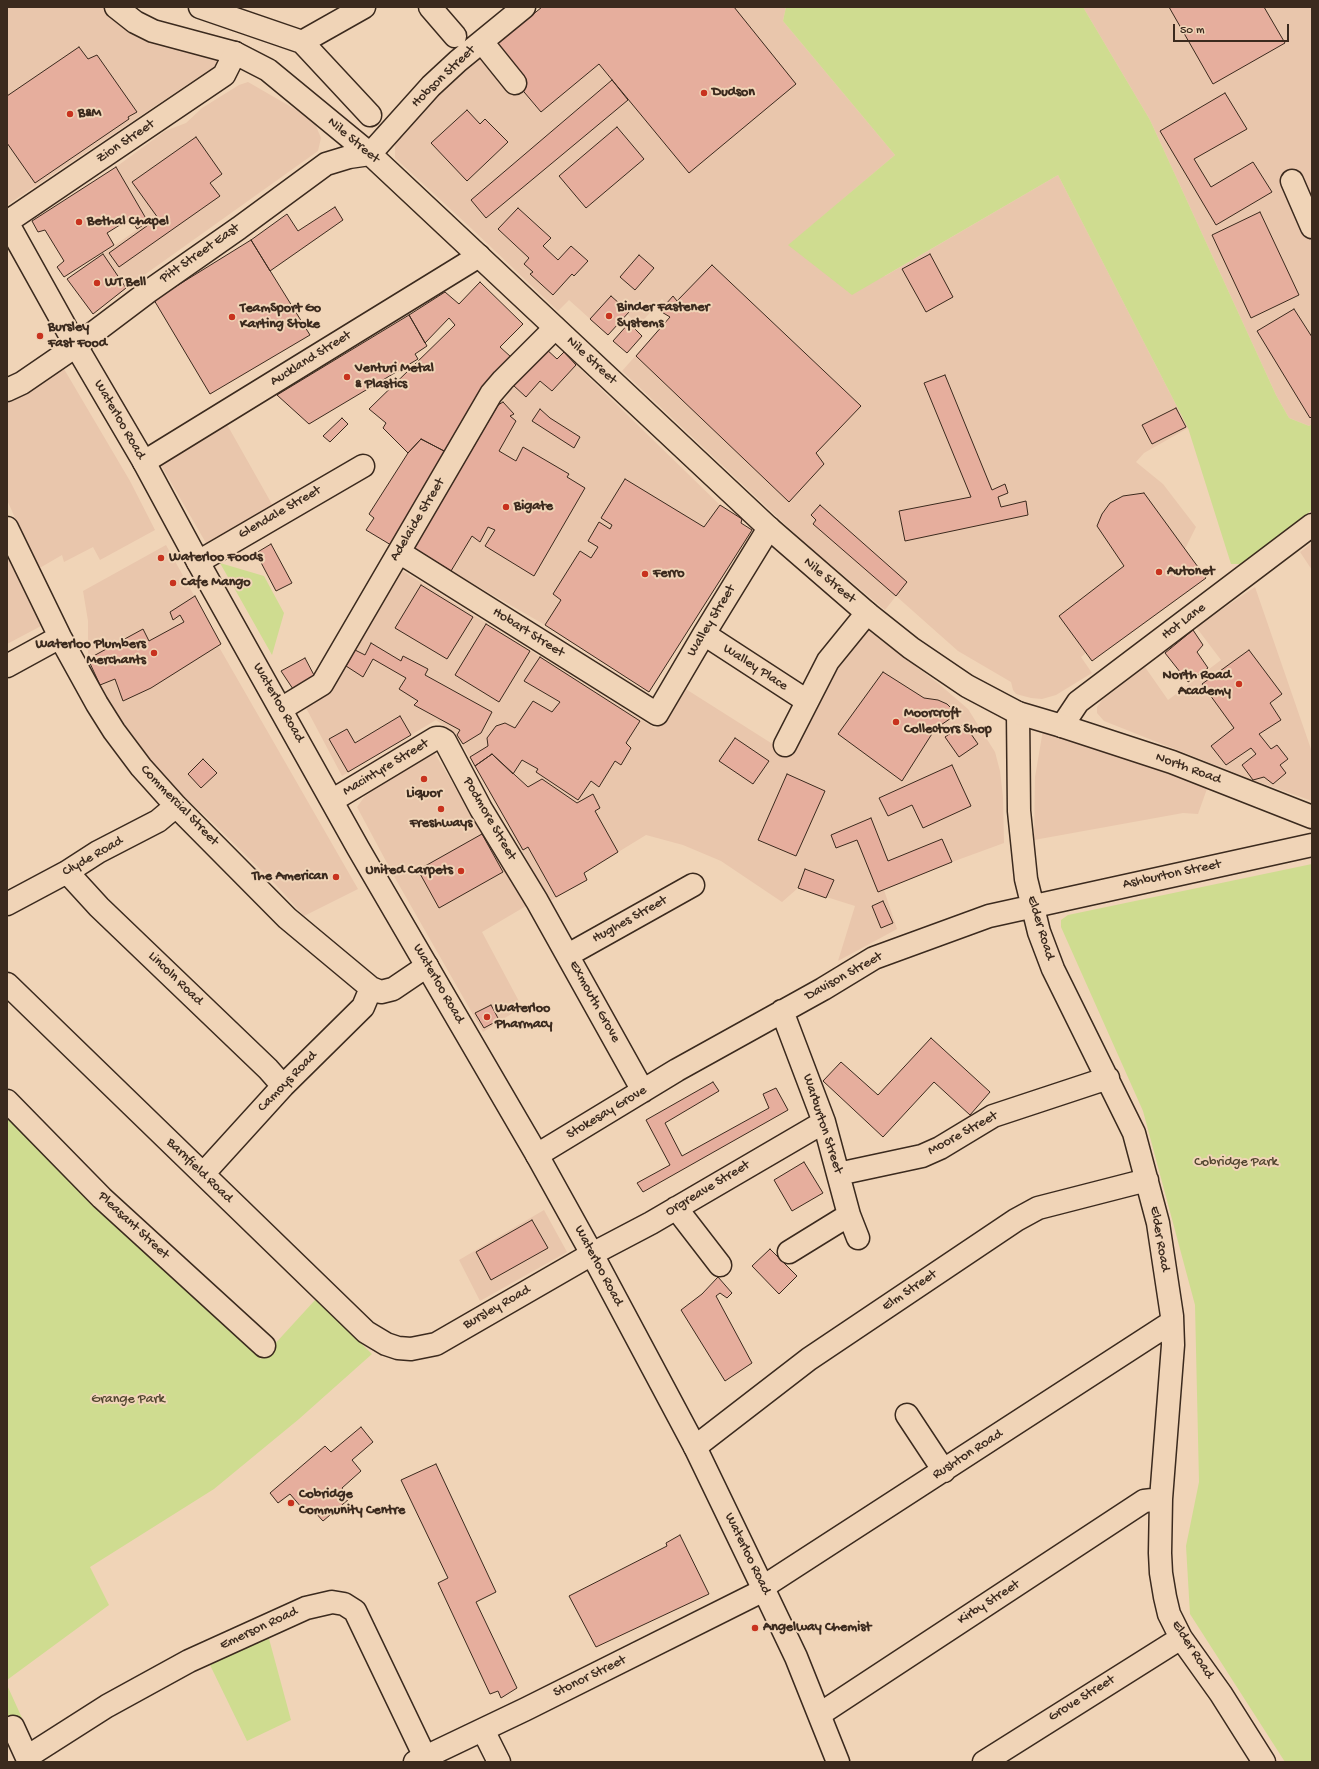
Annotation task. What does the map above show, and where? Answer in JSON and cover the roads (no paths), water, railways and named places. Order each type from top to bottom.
[{"type":"street","name":"Nile Street","points":[[116,7],[135,22],[153,31],[235,53],[268,70],[370,154],[769,528],[867,613],[911,648],[967,686],[1018,713],[1062,726]]},
{"type":"street","points":[[200,7],[302,42],[370,115]]},
{"type":"street","points":[[302,42],[364,7]]},
{"type":"street","points":[[430,7],[455,36]]},
{"type":"street","name":"Hobson Street","points":[[370,154],[432,86],[458,61],[524,7]]},
{"type":"street","points":[[482,42],[515,83]]},
{"type":"street","name":"Zion Street","points":[[7,222],[224,75],[235,53]]},
{"type":"street","name":"Pitt Street East","points":[[326,164],[335,150],[338,128]]},
{"type":"street","name":"Pitt Street East","points":[[7,390],[22,383],[76,346],[149,290],[239,228],[326,164],[349,157],[370,154]]},
{"type":"street","points":[[1292,181],[1311,224]]},
{"type":"street","name":"Waterloo Road","points":[[7,222],[76,346],[144,462],[198,562],[333,800],[358,848],[537,1155],[592,1254],[695,1447],[764,1588],[796,1657],[838,1762]]},
{"type":"street","name":"Auckland Street","points":[[144,462],[479,256]]},
{"type":"street","name":"Adelaide Street","points":[[281,709],[322,684],[491,394],[555,328]]},
{"type":"street","name":"Glendale Street","points":[[198,562],[363,466]]},
{"type":"street","name":"Hot Lane","points":[[1062,726],[1078,702],[1312,525]]},
{"type":"street","name":"Commercial Street","points":[[7,528],[60,637],[114,731],[141,768],[176,806],[287,918],[371,988]]},
{"type":"street","name":"Walley Street","points":[[658,714],[704,634],[769,528]]},
{"type":"street","name":"Hobart Street","points":[[399,552],[658,714]]},
{"type":"street","points":[[785,745],[828,661],[867,613]]},
{"type":"street","name":"Walley Place","points":[[704,634],[807,701]]},
{"type":"street","points":[[7,666],[60,637]]},
{"type":"street","name":"Elder Road","points":[[1018,713],[1019,811],[1026,879],[1038,932],[1053,969],[1108,1078],[1137,1141],[1148,1180],[1159,1230],[1172,1322],[1173,1345],[1160,1546],[1161,1573],[1165,1598],[1169,1614],[1182,1638],[1264,1762]]},
{"type":"street","name":"North Road","points":[[1062,726],[1172,762],[1312,816]]},
{"type":"street","name":"Macintyre Street","points":[[333,800],[436,738],[440,738]]},
{"type":"street","name":"Podmore Street","points":[[440,738],[445,741],[482,809],[541,908]]},
{"type":"street","name":"Clyde Road","points":[[7,904],[67,872],[99,852],[158,821],[176,806]]},
{"type":"street","name":"Ashburton Street","points":[[1032,906],[1312,845]]},
{"type":"street","name":"Lincoln Road","points":[[67,872],[99,907],[268,1069],[283,1086]]},
{"type":"street","name":"Hughes Street","points":[[568,955],[693,885]]},
{"type":"street","name":"Davison Street","points":[[683,1067],[786,1019],[874,958],[989,916],[1032,906]]},
{"type":"street","name":"Exmouth Grove","points":[[541,908],[643,1091]]},
{"type":"street","points":[[371,988],[381,992],[393,989],[427,966]]},
{"type":"street","name":"Barnfield Road","points":[[7,984],[366,1332],[386,1344],[398,1348]]},
{"type":"street","name":"Camoys Road","points":[[202,1174],[283,1086],[363,1007],[371,988]]},
{"type":"street","name":"Warburton Street","points":[[786,1019],[824,1122],[849,1214],[858,1238]]},
{"type":"street","name":"Stokesay Grove","points":[[537,1155],[683,1067]]},
{"type":"street","name":"Moore Street","points":[[838,1174],[922,1156],[940,1148],[993,1116],[1108,1078]]},
{"type":"street","name":"Pleasant Street","points":[[7,1101],[102,1198],[264,1346]]},
{"type":"street","name":"Orgreave Street","points":[[592,1254],[651,1223],[824,1122]]},
{"type":"street","name":"Elm Street","points":[[695,1447],[809,1359],[1016,1220],[1038,1208],[1148,1180]]},
{"type":"street","points":[[676,1208],[720,1265]]},
{"type":"street","points":[[789,1252],[849,1214]]},
{"type":"street","name":"Bursley Road","points":[[398,1348],[411,1349],[436,1344],[592,1254]]},
{"type":"street","name":"Rushton Road","points":[[764,1588],[1172,1322]]},
{"type":"street","points":[[907,1415],[944,1471]]},
{"type":"street","name":"Kirby Street","points":[[820,1714],[1144,1501],[1162,1499]]},
{"type":"street","name":"Stonor Street","points":[[420,1759],[483,1730],[764,1588]]},
{"type":"street","name":"Emerson Road","points":[[28,1759],[107,1706],[189,1661],[306,1608],[332,1602],[344,1604],[355,1611],[420,1759]]},
{"type":"street","name":"Grove Street","points":[[984,1762],[1182,1638]]},
{"type":"street","points":[[13,1726],[28,1759]]},
{"type":"street","points":[[483,1730],[499,1762]]},
{"type":"place","name":"Dudson","points":[[704,93]]},
{"type":"place","name":"B&M","points":[[70,114]]},
{"type":"place","name":"Bethal Chapel","points":[[79,222]]},
{"type":"place","name":"WT Bell","points":[[97,283]]},
{"type":"place","name":"Binder Fastener Systems","points":[[609,316]]},
{"type":"place","name":"TeamSport Go Karting Stoke","points":[[232,317]]},
{"type":"place","name":"Bursley Fast Food","points":[[40,336]]},
{"type":"place","name":"Venturi Metal & Plastics","points":[[347,377]]},
{"type":"place","name":"Bigate","points":[[506,507]]},
{"type":"place","name":"Waterloo Foods","points":[[161,558]]},
{"type":"place","name":"Autonet","points":[[1159,572]]},
{"type":"place","name":"Ferro","points":[[645,574]]},
{"type":"place","name":"Cafe Mango","points":[[173,583]]},
{"type":"place","name":"Waterloo Plumbers Merchants","points":[[154,653]]},
{"type":"place","name":"North Road Academy","points":[[1239,684]]},
{"type":"place","name":"Moorcroft Collectors Shop","points":[[896,722]]},
{"type":"place","name":"Liquor","points":[[424,779]]},
{"type":"place","name":"Freshways","points":[[441,809]]},
{"type":"place","name":"United Carpets","points":[[461,871]]},
{"type":"place","name":"The American","points":[[336,877]]},
{"type":"place","name":"Waterloo Pharmacy","points":[[487,1017]]},
{"type":"place","name":"Cobridge Community Centre","points":[[291,1503]]},
{"type":"place","name":"Angelway Chemist","points":[[755,1628]]},
{"type":"park label","name":"Cobridge Park","points":[[1236,1163]]},
{"type":"park label","name":"Grange Park","points":[[128,1400]]}]
